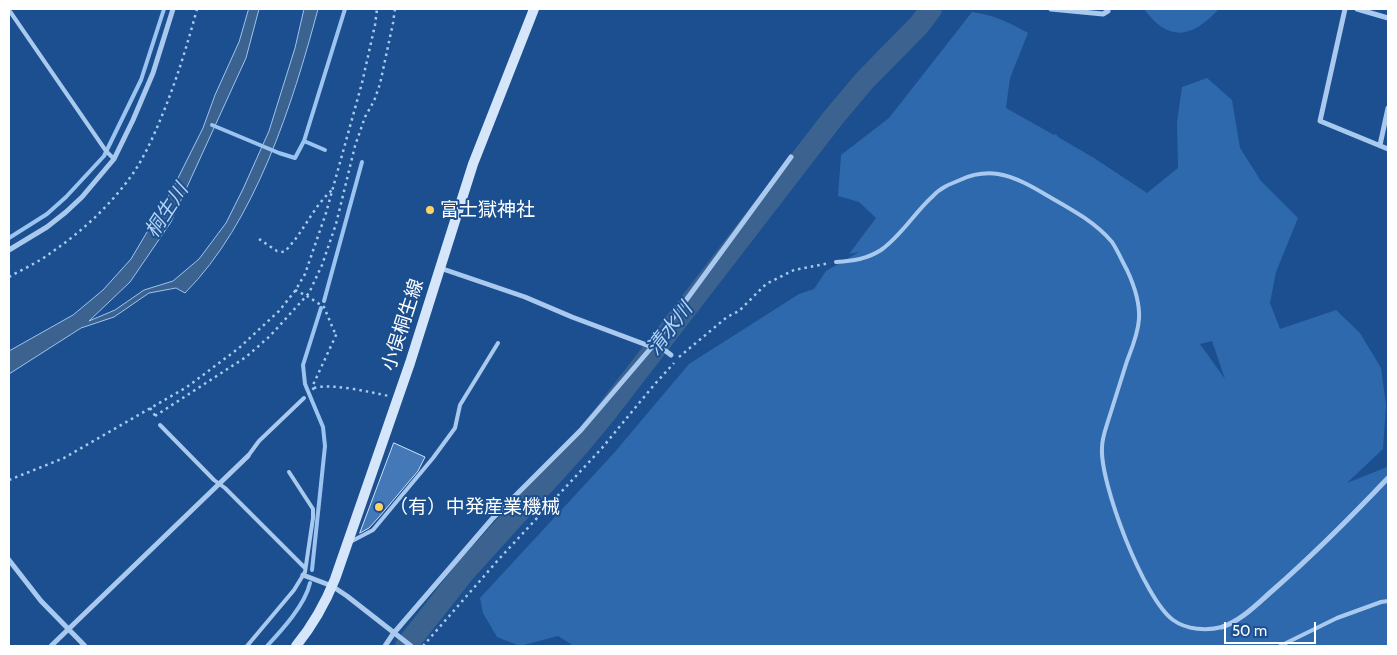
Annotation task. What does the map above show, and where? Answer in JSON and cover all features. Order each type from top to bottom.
[{"type":"main road","name":"小俣桐生線","points":[[296,646],[321,611],[332,586],[398,399],[473,164],[534,9]]},
{"type":"street","points":[[9,250],[47,227],[66,212],[82,197],[114,159],[153,73],[173,9]]},
{"type":"street","points":[[1051,9],[1103,14],[1108,12]]},
{"type":"street","points":[[1345,9],[1320,121],[1388,149]]},
{"type":"street","points":[[1357,9],[1388,18]]},
{"type":"street","points":[[1380,145],[1388,108]]},
{"type":"street","points":[[384,646],[396,635],[492,519],[581,430],[652,348],[791,157]]},
{"type":"street","points":[[440,268],[524,297],[572,318],[652,348]]},
{"type":"street","points":[[652,348],[654,342],[671,355]]},
{"type":"street","points":[[51,646],[248,456]]},
{"type":"street","points":[[1222,627],[1231,624],[1242,616],[1304,563],[1388,478]]},
{"type":"street","points":[[9,560],[41,601],[85,646]]},
{"type":"street","points":[[303,575],[332,586],[348,596],[410,646]]},
{"type":"lane","points":[[9,10],[107,152],[114,159]]},
{"type":"lane","points":[[836,262],[866,258],[881,250],[902,231],[933,195],[946,186],[981,173],[1001,174],[1019,180],[1080,214],[1104,234],[1116,249],[1132,280],[1139,320],[1103,437],[1102,457],[1106,483],[1142,576],[1162,608],[1176,622],[1205,630],[1222,627]]},
{"type":"lane","points":[[347,543],[373,530],[433,458],[455,428],[460,405],[498,343]]},
{"type":"lane","points":[[248,456],[259,440],[304,398]]},
{"type":"lane","points":[[160,425],[306,568]]},
{"type":"lane","points":[[247,646],[294,590],[306,568],[312,508],[289,472]]},
{"type":"lane","points":[[1280,646],[1337,618],[1388,601]]},
{"type":"path","points":[[9,480],[64,458],[187,387],[239,348],[279,311],[295,290],[304,274],[326,213],[362,83],[377,9]]},
{"type":"path","points":[[155,416],[246,357],[270,336],[307,296],[322,265],[336,224],[362,124],[374,101],[380,84],[395,9]]},
{"type":"path","points":[[260,239],[277,251],[284,252],[291,246],[323,198],[333,189]]},
{"type":"path","points":[[424,646],[499,559],[602,448],[676,360],[727,318],[739,311],[766,284],[794,270],[836,262]]},
{"type":"path","points":[[295,290],[324,307],[334,332],[337,333],[313,385],[314,388]]},
{"type":"path","points":[[304,398],[314,388],[323,386],[364,390],[398,399]]},
{"type":"shaded area","points":[[1144,9],[1219,9],[1199,26],[1181,33],[1172,32],[1162,27]]},
{"type":"shaded area","points":[[972,12],[1001,20],[1028,33],[1010,78],[1006,108],[1054,135],[1056,134],[1147,193],[1178,168],[1177,122],[1182,87],[1207,78],[1232,100],[1240,148],[1261,181],[1298,218],[1276,272],[1270,303],[1280,329],[1336,310],[1360,333],[1381,368],[1386,405],[1383,449],[1347,483],[1387,467],[1388,458],[1388,646],[571,646],[571,644],[558,636],[520,646],[497,637],[483,613],[480,598],[614,453],[689,364],[799,294],[814,289],[826,271],[859,252],[849,254],[876,218],[859,202],[838,196],[841,155],[889,118]],"holes":[[[1212,341],[1225,379],[1200,344]]]},
{"type":"water","name":"桐生川","points":[[249,9],[259,9],[246,58],[171,222],[130,282],[89,321],[115,310],[144,290],[173,281],[199,259],[226,223],[269,131],[295,48],[304,9],[318,9],[297,83],[283,122],[251,197],[232,232],[210,265],[185,293],[176,288],[149,293],[114,317],[81,328],[9,374],[9,351],[73,315],[103,290],[131,259],[172,190],[203,128],[215,95],[239,42]]},
{"type":"building","name":"（有）中発産業機械","points":[[394,443],[425,457],[418,471],[379,517],[369,528],[360,533]]},
{"type":"waterway","points":[[9,238],[47,214],[66,197],[104,156],[141,80],[164,9]]},
{"type":"waterway","points":[[325,150],[304,141],[345,9]]},
{"type":"waterway","name":"清水川","points":[[406,646],[465,571],[604,415],[833,118],[865,80],[919,25],[931,9]]},
{"type":"waterway","points":[[212,125],[295,158],[304,141]]},
{"type":"waterway","points":[[324,301],[362,162]]},
{"type":"waterway","points":[[312,570],[325,446],[323,427],[305,384],[303,365],[321,308]]},
{"type":"waterway","points":[[267,646],[298,608],[310,583]]},
{"type":"place","name":"富士獄神社","points":[[430,210]]},
{"type":"place","name":"（有）中発産業機械","points":[[379,507]]}]
